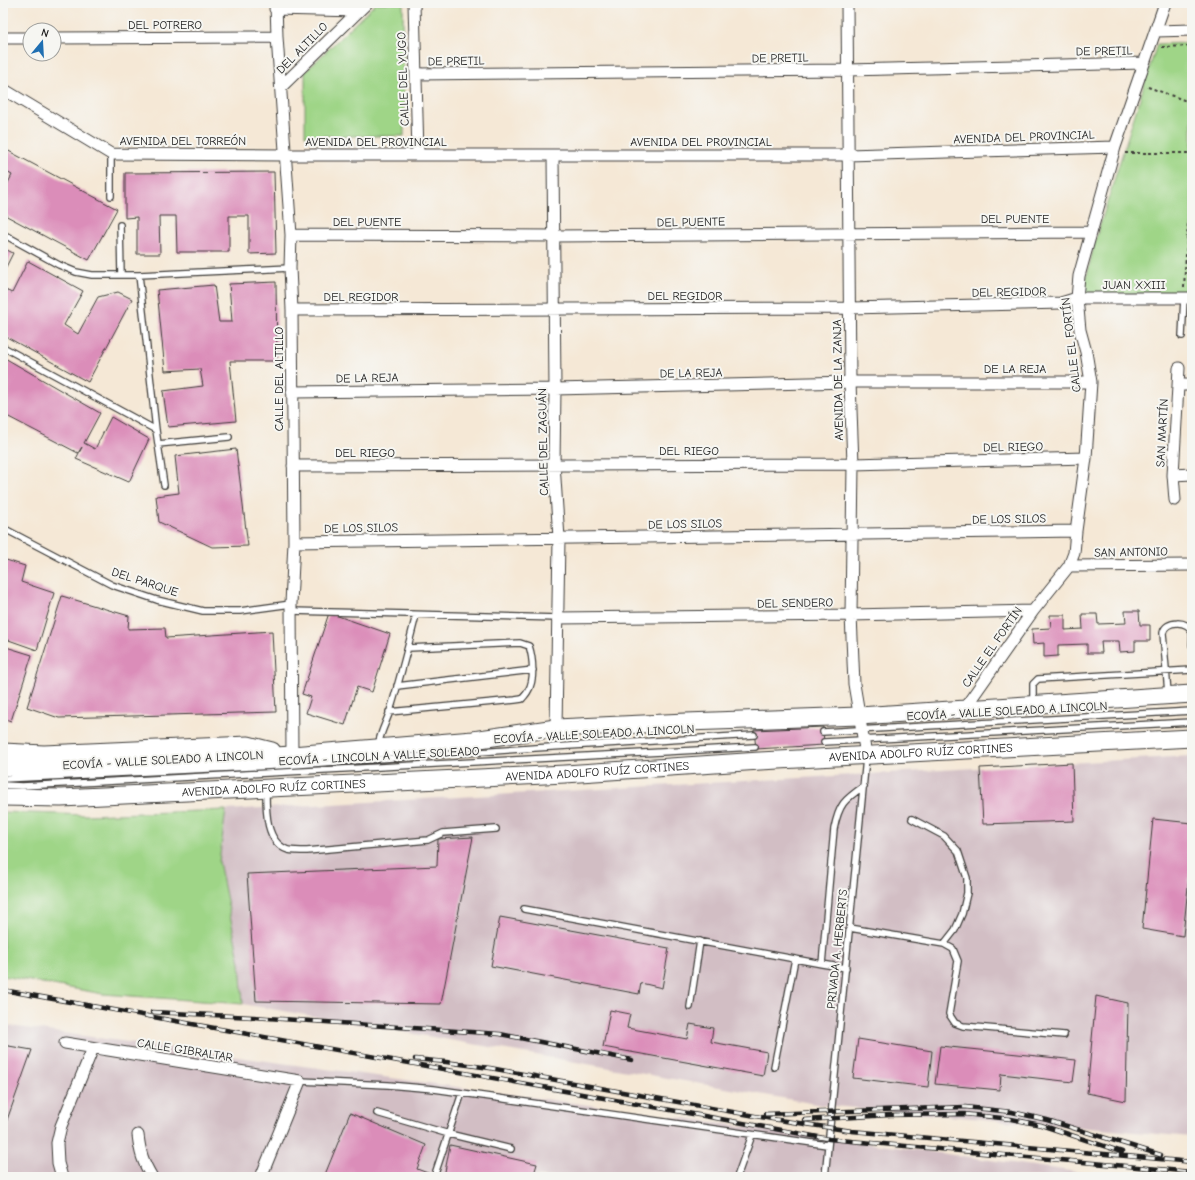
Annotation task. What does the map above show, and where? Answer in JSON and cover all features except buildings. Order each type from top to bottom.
[{"type":"main road","name":"AVENIDA ADOLFO RUÍZ CORTINES","points":[[3,797],[61,798],[565,774],[863,735],[964,709],[1192,694]]},
{"type":"main road","name":"AVENIDA ADOLFO RUÍZ CORTINES","points":[[3,767],[44,769],[288,755],[473,740],[556,728],[686,722],[863,735],[1192,738]]},
{"type":"main road","name":"AVENIDA ADOLFO RUÍZ CORTINES","points":[[3,752],[44,754],[248,745],[262,747],[288,755]]},
{"type":"street","name":"DEL ALTILLO","points":[[281,87],[367,3]]},
{"type":"street","name":"CALLE DEL YUGO","points":[[414,3],[418,154]]},
{"type":"street","name":"AVENIDA DE LA ZANJA","points":[[847,3],[850,382],[853,464],[851,615],[854,684],[863,735]]},
{"type":"street","name":"CALLE EL FORTÍN","points":[[964,709],[1033,611],[1069,566],[1074,553],[1086,458],[1091,382],[1086,352],[1080,330],[1077,298],[1079,276],[1114,150],[1142,85],[1144,63],[1165,3]]},
{"type":"street","name":"DEL ALTILLO","points":[[276,6],[358,11]]},
{"type":"street","name":"CALLE DEL ALTILLO","points":[[276,6],[291,235],[290,268],[292,310],[294,542],[288,755]]},
{"type":"street","points":[[1156,31],[1192,30]]},
{"type":"street","name":"DEL POTRERO","points":[[62,38],[277,37]]},
{"type":"street","points":[[3,38],[22,38]]},
{"type":"street","name":"DE PRETIL","points":[[416,74],[848,70],[1144,63]]},
{"type":"street","name":"AVENIDA DEL TORREÓN","points":[[3,89],[111,154],[286,155]]},
{"type":"street","name":"AVENIDA DEL PROVINCIAL","points":[[286,155],[418,154],[848,156],[1114,150]]},
{"type":"street","name":"CALLE DEL ZAGUÁN","points":[[553,155],[555,389],[554,464],[559,538],[556,728]]},
{"type":"street","name":"DEL PUENTE","points":[[291,235],[554,236],[1091,232]]},
{"type":"street","name":"JUAN XXIII","points":[[1077,298],[1188,298]]},
{"type":"street","name":"DEL REGIDOR","points":[[292,310],[850,308],[1061,303],[1077,298]]},
{"type":"street","name":"SAN MARTÍN","points":[[1175,500],[1173,475],[1179,368]]},
{"type":"street","name":"DE LA REJA","points":[[292,392],[555,389],[850,382],[1091,382]]},
{"type":"street","points":[[1178,385],[1192,385]]},
{"type":"street","name":"DEL RIEGO","points":[[293,466],[853,464],[1086,458]]},
{"type":"street","points":[[1173,475],[1192,474]]},
{"type":"street","name":"DE LOS SILOS","points":[[294,542],[1076,531]]},
{"type":"street","name":"SAN ANTONIO","points":[[1069,566],[1192,565]]},
{"type":"street","name":"DEL SENDERO","points":[[558,618],[851,615],[1033,611]]},
{"type":"street","name":"CALLE GIBRALTAR","points":[[65,1044],[300,1081]]},
{"type":"street","points":[[62,1177],[58,1163],[57,1144],[61,1126],[93,1048]]},
{"type":"street","points":[[261,1177],[300,1081]]},
{"type":"street","points":[[138,1135],[141,1157],[152,1177]]},
{"type":"lane","points":[[111,154],[111,196]]},
{"type":"lane","points":[[120,225],[121,275]]},
{"type":"lane","points":[[3,234],[59,265],[76,272],[92,276],[290,268]]},
{"type":"lane","points":[[139,275],[156,430],[164,484]]},
{"type":"lane","points":[[1182,336],[1188,298]]},
{"type":"lane","points":[[3,347],[156,430]]},
{"type":"lane","points":[[158,444],[229,437]]},
{"type":"lane","name":"DEL PARQUE","points":[[3,528],[112,585],[157,600],[203,611],[240,611],[291,607],[416,615],[558,618]]},
{"type":"lane","points":[[377,748],[397,686],[416,615]]},
{"type":"lane","points":[[1168,696],[1163,633],[1165,627],[1168,625],[1183,624],[1188,626],[1192,631],[1192,645]]},
{"type":"lane","points":[[389,712],[522,699],[529,690],[532,670],[532,655],[529,646],[520,643],[408,648]]},
{"type":"lane","points":[[397,686],[532,670]]},
{"type":"lane","points":[[1034,704],[1033,684],[1038,679],[1167,670],[1192,670]]},
{"type":"lane","name":"ECOVÍA - VALLE SOLEADO A LINCOLN","points":[[823,732],[863,735],[1192,711]]},
{"type":"lane","points":[[824,742],[863,735],[1192,722]]},
{"type":"lane","name":"ECOVÍA - VALLE SOLEADO A LINCOLN","points":[[3,779],[293,765],[535,748],[754,735]]},
{"type":"lane","name":"PRIVADA A. HERBERTS","points":[[825,1177],[864,786],[863,735]]},
{"type":"lane","name":"ECOVÍA - LINCOLN A VALLE SOLEADO","points":[[3,785],[30,786],[755,747]]},
{"type":"lane","points":[[822,964],[834,828],[841,806],[848,797],[864,786]]},
{"type":"lane","points":[[266,789],[266,807],[271,834],[278,844],[289,850],[307,851],[428,840],[443,833],[496,829]]},
{"type":"lane","points":[[912,819],[944,836],[958,851],[967,878],[967,893],[962,914],[955,930],[944,944]]},
{"type":"lane","points":[[524,909],[846,968]]},
{"type":"lane","points":[[850,928],[944,944],[953,949],[958,961],[949,1014],[955,1023],[963,1026],[1064,1035]]},
{"type":"lane","points":[[690,1007],[700,941]]},
{"type":"lane","points":[[774,1067],[795,959]]},
{"type":"lane","points":[[300,1081],[388,1085],[434,1089],[827,1145]]},
{"type":"lane","points":[[434,1177],[462,1093]]},
{"type":"lane","points":[[377,1113],[449,1134],[510,1149]]},
{"type":"lane","points":[[737,1177],[752,1135]]},
{"type":"path","points":[[1160,47],[1192,46]]},
{"type":"path","points":[[1142,85],[1145,94]]},
{"type":"path","points":[[1142,85],[1192,103]]},
{"type":"path","points":[[1126,153],[1128,146]]},
{"type":"path","points":[[1114,150],[1126,153],[1192,153]]},
{"type":"path","points":[[1188,298],[1189,208],[1192,199]]},
{"type":"shaded area","points":[[1192,756],[1192,1137],[822,1105],[243,1004],[240,963],[219,862],[226,810]]},
{"type":"shaded area","points":[[3,1025],[1114,1177],[3,1177]]},
{"type":"green space","points":[[376,3],[403,3],[404,136],[305,136],[305,72]]},
{"type":"green space","points":[[1192,43],[1192,294],[1088,295],[1083,292],[1095,241],[1157,44]]},
{"type":"green space","points":[[226,810],[219,862],[240,963],[243,1004],[103,994],[3,976],[3,812],[87,815]]},
{"type":"railway","points":[[3,990],[829,1139],[1192,1172]]},
{"type":"railway","points":[[152,1012],[253,1017],[500,1034],[632,1060]]},
{"type":"railway","points":[[415,1059],[490,1068],[772,1119],[852,1131],[1192,1162]]},
{"type":"railway","points":[[765,1114],[965,1107],[1012,1112],[1047,1120],[1161,1155]]},
{"type":"railway","points":[[804,1120],[890,1115],[964,1114],[1011,1119],[1041,1125],[1122,1152]]}]
